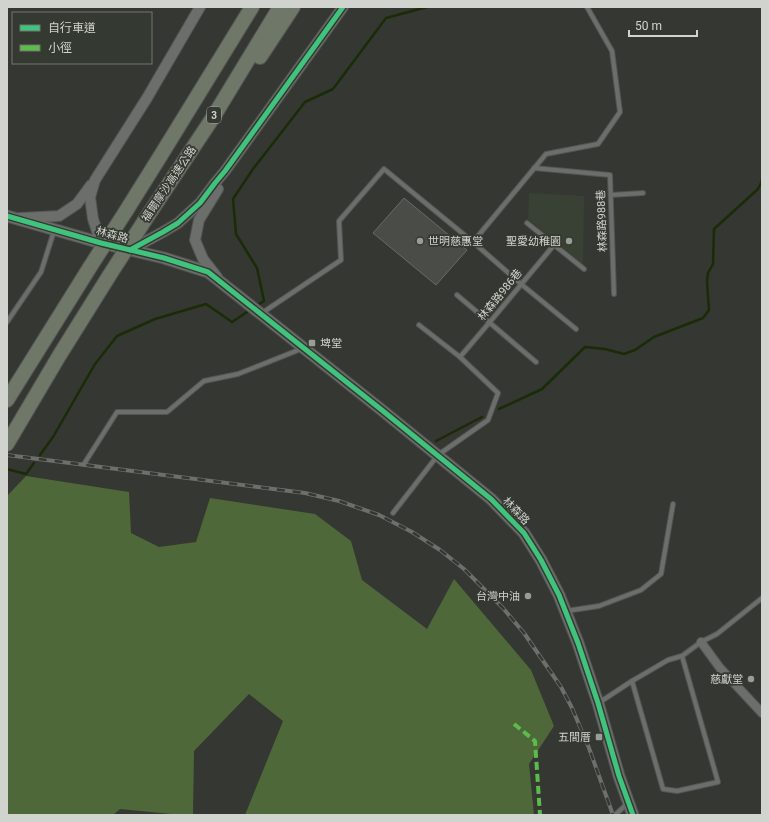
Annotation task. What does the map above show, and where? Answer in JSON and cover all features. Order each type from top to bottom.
[{"type":"highway","name":"福爾摩沙高速公路","points":[[7,400],[90,267],[162,156],[252,7]]},
{"type":"highway","name":"福爾摩沙高速公路","points":[[7,444],[59,356],[144,220],[212,119],[280,7]]},
{"type":"highway","points":[[182,164],[249,75],[293,7]]},
{"type":"main road","name":"林森路","points":[[7,216],[101,243],[164,258],[208,272],[383,410],[491,500],[524,533],[556,588],[578,643],[598,703],[619,776],[633,815]]},
{"type":"street","points":[[18,218],[59,216],[76,204],[94,180],[147,98],[200,7]]},
{"type":"street","points":[[130,250],[178,222],[200,203],[225,171],[343,7]]},
{"type":"street","points":[[219,280],[203,260],[195,240],[198,220],[220,184],[225,171]]},
{"type":"street","points":[[94,180],[90,197],[93,219],[101,243]]},
{"type":"street","points":[[701,642],[720,668],[762,713]]},
{"type":"lane","points":[[474,242],[546,154],[598,144],[620,112],[612,51],[586,7]]},
{"type":"lane","name":"林森路988巷","points":[[534,168],[610,175],[614,294]]},
{"type":"lane","points":[[255,310],[341,260],[339,221],[384,169],[474,242],[521,284],[576,329]]},
{"type":"lane","points":[[611,195],[643,193]]},
{"type":"lane","points":[[526,223],[584,269]]},
{"type":"lane","points":[[7,322],[41,272],[55,229]]},
{"type":"lane","name":"林森路986巷","points":[[460,357],[554,245]]},
{"type":"lane","points":[[457,295],[536,362]]},
{"type":"lane","points":[[393,514],[438,455],[488,420],[498,392],[460,357],[419,325]]},
{"type":"lane","points":[[84,464],[117,412],[167,412],[204,381],[238,374],[303,348]]},
{"type":"lane","points":[[565,611],[599,606],[641,590],[661,574],[673,504]]},
{"type":"lane","points":[[598,703],[668,660],[682,656],[701,642],[717,634],[762,598]]},
{"type":"lane","points":[[632,681],[663,790],[677,791],[718,782],[682,656]]},
{"type":"lane","points":[[615,815],[628,803]]},
{"type":"shaded area","name":"聖愛幼稚園","points":[[529,193],[584,196],[583,264],[528,219]]},
{"type":"green space","points":[[26,476],[129,492],[131,533],[159,547],[196,542],[210,498],[315,514],[351,541],[362,580],[427,629],[454,579],[531,670],[554,726],[529,764],[534,815],[245,815],[283,721],[249,694],[194,751],[193,815],[120,809],[113,815],[7,815],[7,496]]},
{"type":"building","name":"世明慈惠堂","points":[[404,198],[467,250],[436,285],[373,233]]},
{"type":"waterway","points":[[256,306],[264,301],[257,268],[236,234],[233,199],[253,169],[305,102],[333,89],[386,18],[427,7]]},
{"type":"waterway","points":[[499,409],[542,389],[585,347],[605,349],[624,354],[635,350],[654,337],[703,318],[709,310],[707,282],[708,273],[713,264],[714,229],[758,189],[762,179]]},
{"type":"waterway","points":[[40,455],[53,437],[95,364],[117,336],[155,319],[206,304],[232,322],[250,310]]},
{"type":"waterway","points":[[436,441],[482,417]]},
{"type":"waterway","points":[[7,469],[26,474],[34,463]]},
{"type":"railway","points":[[7,455],[305,493],[339,501],[379,515],[412,532],[440,550],[464,569],[502,607],[524,633],[561,687],[572,708],[589,748],[613,815]]},
{"type":"marked path","points":[[514,724],[535,741],[540,815]]},
{"type":"cycle path","points":[[130,250],[178,223],[200,203],[225,171],[343,7]]},
{"type":"cycle path","points":[[7,216],[101,243],[164,258],[208,272],[491,499],[524,533],[541,560],[559,595],[578,643],[598,703],[619,776],[633,815]]},
{"type":"place","name":"世明慈惠堂","points":[[420,241]]},
{"type":"place","name":"聖愛幼稚園","points":[[569,241]]},
{"type":"place","name":"埤堂","points":[[312,343]]},
{"type":"place","name":"台灣中油","points":[[528,596]]},
{"type":"place","name":"慈獻堂","points":[[751,679]]},
{"type":"place","name":"五間厝","points":[[599,737]]}]
